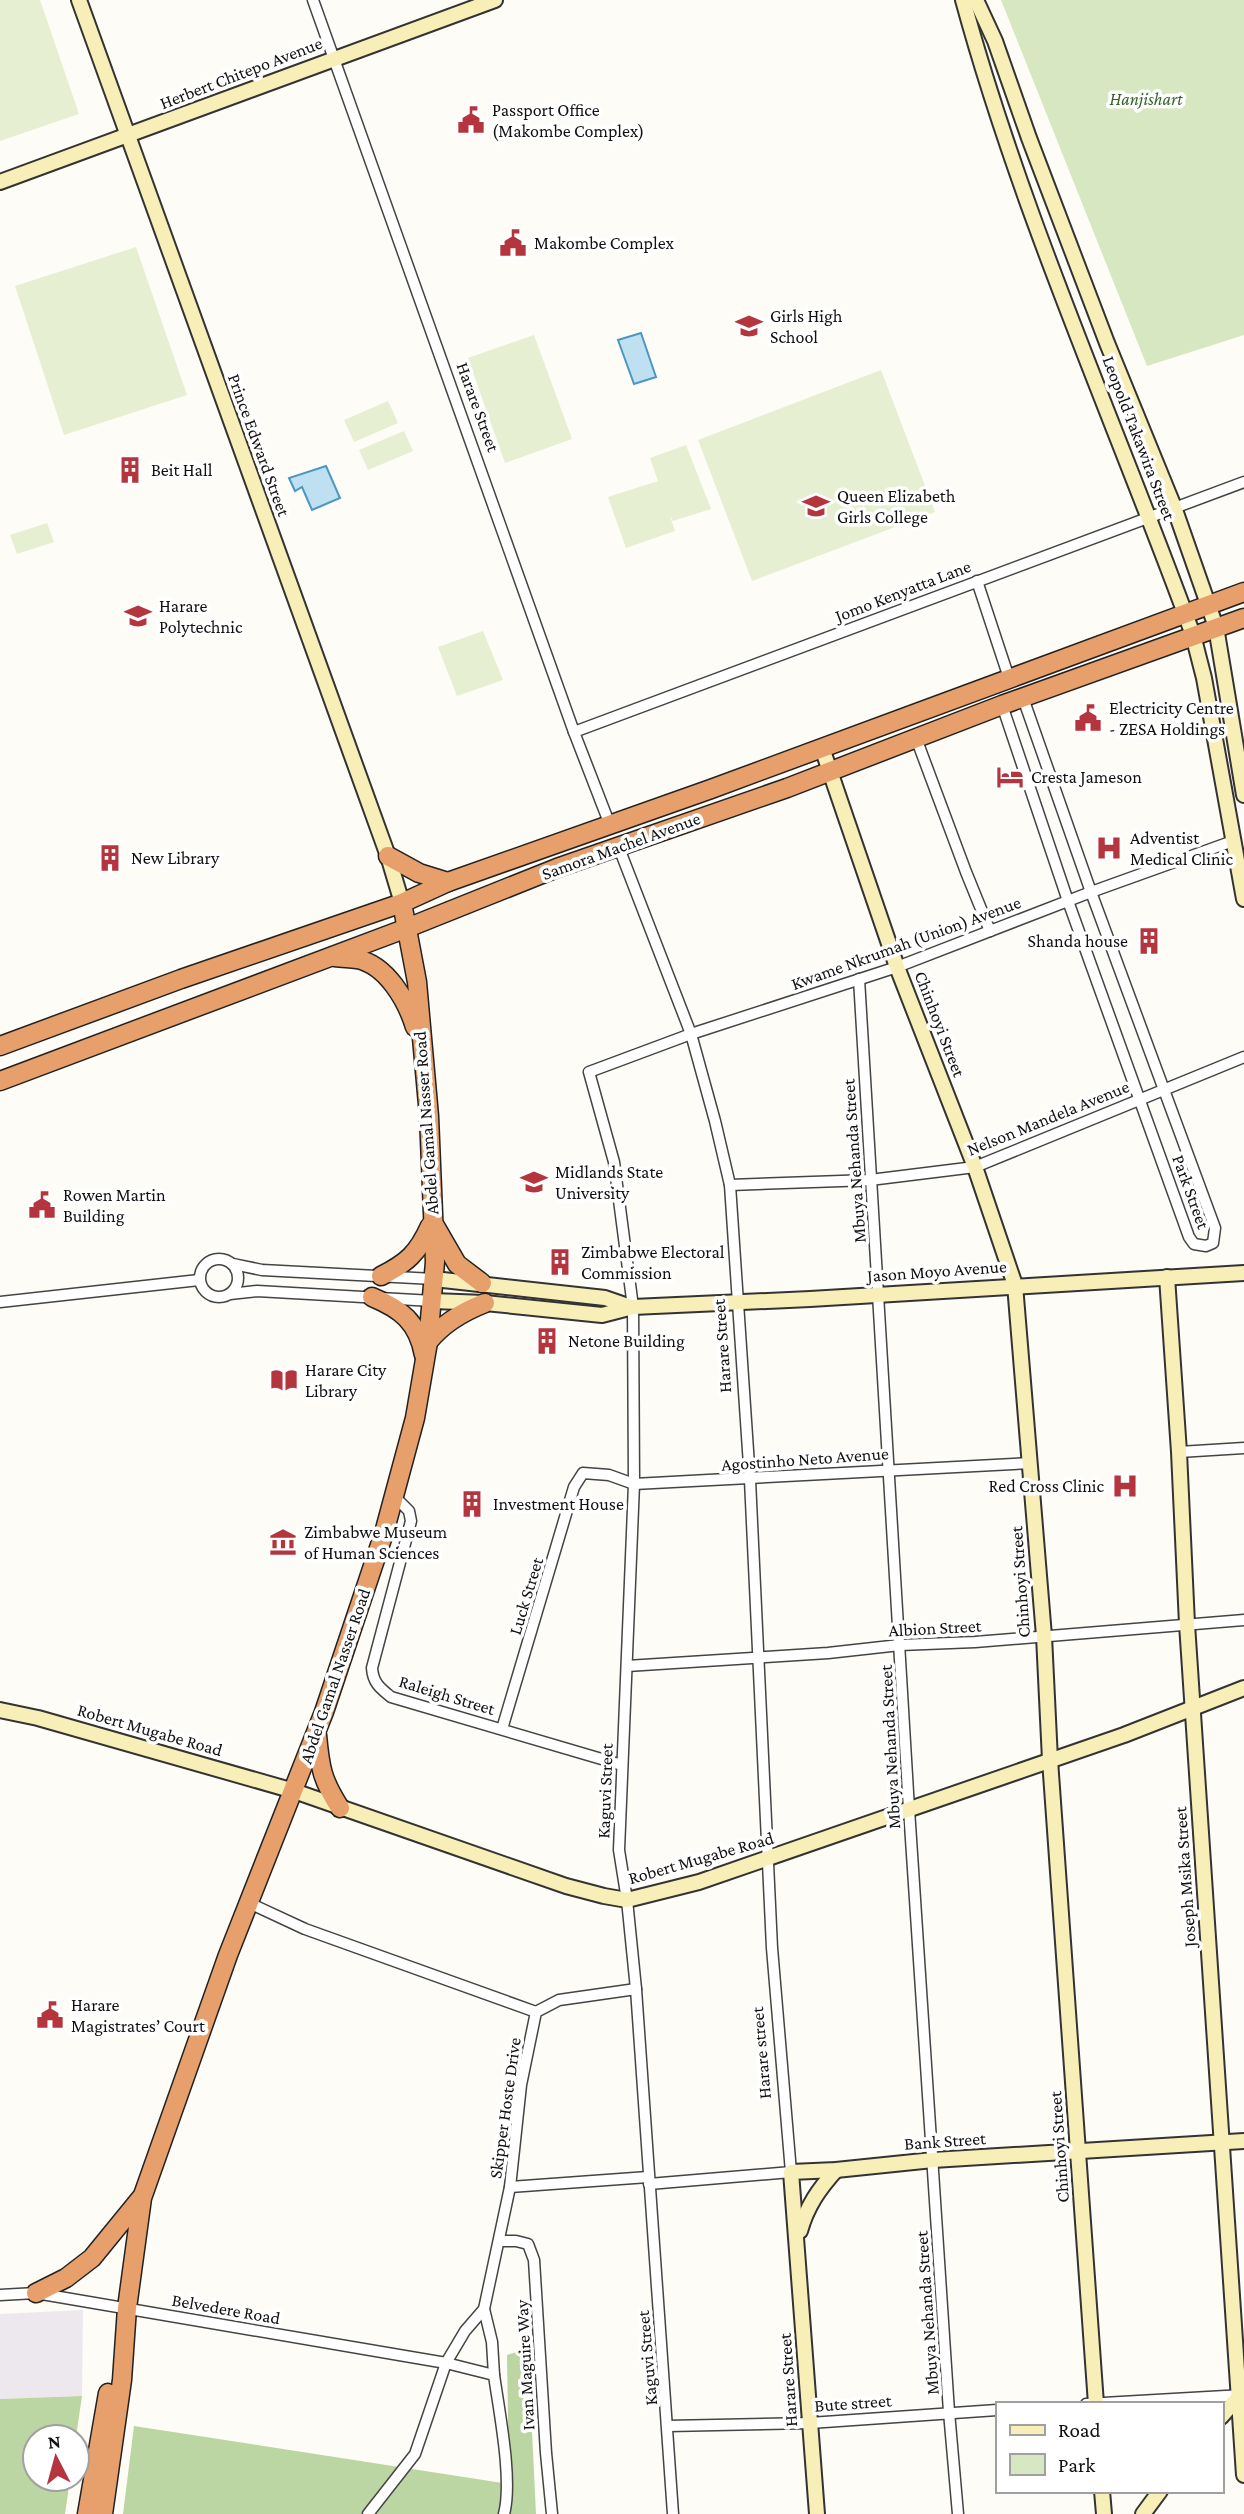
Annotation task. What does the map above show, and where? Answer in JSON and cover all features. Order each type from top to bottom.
[{"type":"highway","name":"Samora Machel Avenue","points":[[0,1046],[181,979],[402,903],[448,883],[1244,592]]},
{"type":"highway","name":"Samora Machel Avenue","points":[[0,1081],[557,869],[1244,618]]},
{"type":"highway","points":[[388,856],[419,873],[448,883]]},
{"type":"highway","name":"Abdel Gamal Nasser Road","points":[[103,2514],[122,2380],[123,2344],[142,2198],[249,1903],[317,1731],[395,1497],[415,1419],[428,1342],[434,1279],[429,1116],[417,982],[402,903]]},
{"type":"highway","points":[[328,957],[360,959],[384,972],[411,1012],[423,1049]]},
{"type":"highway","points":[[381,1276],[401,1266],[421,1247],[432,1219]]},
{"type":"highway","points":[[432,1219],[457,1264],[482,1283]]},
{"type":"highway","points":[[372,1297],[395,1307],[412,1324],[422,1340],[425,1362]]},
{"type":"highway","points":[[428,1342],[438,1330],[463,1311],[485,1303]]},
{"type":"highway","points":[[317,1731],[321,1773],[340,1808]]},
{"type":"highway","points":[[36,2293],[66,2278],[92,2258],[142,2198]]},
{"type":"highway","name":"Abdel Gamal Nasser Road","points":[[87,2514],[111,2379],[123,2344]]},
{"type":"main road","name":"Prince Edward Street","points":[[79,0],[388,856],[402,903]]},
{"type":"main road","name":"Herbert Chitepo Avenue","points":[[0,182],[495,0]]},
{"type":"main road","name":"Leopold Takawira Street","points":[[963,0],[975,44],[1047,258],[1193,635],[1204,678],[1244,898]]},
{"type":"main road","name":"Leopold Takawira Street","points":[[976,0],[995,41],[1107,344],[1174,507],[1208,604],[1216,628],[1244,795]]},
{"type":"main road","name":"Chinhoyi Street","points":[[821,748],[897,967],[975,1167],[1016,1285],[1044,1636],[1050,1760],[1096,2402]]},
{"type":"main road","name":"Jason Moyo Avenue","points":[[433,1301],[485,1303],[602,1315],[633,1307],[1244,1273]]},
{"type":"main road","name":"Joseph Msika Street","points":[[1167,1276],[1187,1624],[1242,2394],[1244,2475]]},
{"type":"main road","name":"Jason Moyo Avenue","points":[[434,1279],[605,1298],[633,1307]]},
{"type":"main road","name":"Robert Mugabe Road","points":[[0,1710],[38,1718],[294,1791],[566,1886],[628,1900],[699,1882],[769,1859],[1124,1735],[1244,1688]]},
{"type":"main road","name":"Bank Street","points":[[791,2172],[933,2160],[1244,2141]]},
{"type":"main road","points":[[796,2243],[805,2212],[818,2190],[836,2170]]},
{"type":"main road","name":"Harare street","points":[[791,2172],[796,2243]]},
{"type":"main road","name":"Harare Street","points":[[796,2243],[817,2514]]},
{"type":"main road","points":[[1223,2415],[1242,2394]]},
{"type":"main road","points":[[1102,2493],[1104,2514]]},
{"type":"main road","points":[[1143,2514],[1159,2493]]},
{"type":"street","name":"Harare Street","points":[[313,0],[574,732],[610,825]]},
{"type":"street","name":"Jomo Kenyatta Lane","points":[[574,732],[1244,482]]},
{"type":"street","points":[[977,580],[1009,678]]},
{"type":"street","name":"Park Street","points":[[1002,705],[1068,901],[1189,1237],[1194,1244],[1206,1246],[1213,1242],[1214,1228],[1162,1090],[1023,698]]},
{"type":"street","points":[[916,738],[990,930]]},
{"type":"street","name":"Kwame Nkrumah (Union) Avenue","points":[[589,1072],[691,1034],[897,967],[1091,892],[1233,841]]},
{"type":"street","name":"Harare Street","points":[[619,848],[691,1034],[730,1185],[750,1480],[769,1859]]},
{"type":"street","name":"Mbuya Nehanda Street","points":[[859,979],[909,1809],[958,2514]]},
{"type":"street","name":"Nelson Mandela Avenue","points":[[730,1185],[870,1180],[975,1167],[1244,1057]]},
{"type":"street","name":"Kaguvi Street","points":[[589,1072],[614,1162],[633,1307],[634,1484],[619,1850],[628,1900],[636,1989],[673,2514]]},
{"type":"street","points":[[433,1301],[257,1291],[223,1297],[208,1295],[199,1280],[202,1268],[212,1260],[221,1259],[262,1270],[434,1279]]},
{"type":"street","points":[[230,1294],[238,1283],[233,1264]]},
{"type":"street","points":[[0,1302],[199,1280]]},
{"type":"street","points":[[1179,1452],[1244,1448]]},
{"type":"street","name":"Agostinho Neto Avenue","points":[[583,1473],[609,1475],[634,1484],[750,1480],[1031,1463]]},
{"type":"street","name":"Luck Street","points":[[502,1729],[574,1487],[583,1473]]},
{"type":"street","name":"Raleigh Street","points":[[395,1497],[408,1511],[411,1521],[377,1641],[372,1668],[378,1687],[391,1697],[622,1765]]},
{"type":"street","name":"Albion Street","points":[[627,1666],[1244,1620]]},
{"type":"street","name":"Harare street","points":[[769,1859],[777,2031],[791,2172]]},
{"type":"street","points":[[249,1903],[304,1929],[537,2012],[559,2000],[636,1989]]},
{"type":"street","name":"Skipper Hoste Drive","points":[[368,2514],[415,2454],[446,2363],[484,2309],[500,2241],[521,2085],[537,2012]]},
{"type":"street","name":"Bank Street","points":[[509,2187],[791,2172]]},
{"type":"street","name":"Ivan Maguire Way","points":[[500,2241],[528,2244],[534,2260],[552,2514]]},
{"type":"street","name":"Belvedere Road","points":[[0,2295],[36,2293],[446,2363]]},
{"type":"street","name":"Skipper Hoste Drive","points":[[484,2309],[492,2342],[506,2480],[503,2514]]},
{"type":"street","points":[[446,2363],[494,2375]]},
{"type":"street","points":[[1112,2402],[1242,2394]]},
{"type":"street","name":"Bute street","points":[[668,2427],[810,2423],[996,2410]]},
{"type":"shaded area","points":[[83,2310],[82,2396],[0,2399],[0,2314]]},
{"type":"green space","points":[[0,0],[40,0],[79,114],[0,141]]},
{"type":"green space","name":"Hanjishart","points":[[1001,0],[1244,0],[1244,335],[1147,366]]},
{"type":"green space","points":[[136,247],[187,395],[64,435],[15,286]]},
{"type":"green space","points":[[534,335],[572,439],[505,463],[468,358]]},
{"type":"green space","points":[[881,370],[935,512],[752,581],[698,440]]},
{"type":"green space","points":[[388,401],[398,423],[354,442],[344,420]]},
{"type":"green space","points":[[404,431],[413,451],[368,470],[359,450]]},
{"type":"green space","points":[[686,445],[711,509],[673,521],[670,516],[675,531],[626,548],[608,497],[658,481],[650,458]]},
{"type":"green space","points":[[47,523],[54,542],[17,554],[10,535]]},
{"type":"green space","points":[[483,631],[503,680],[457,696],[438,647]]},
{"type":"green space","points":[[528,2348],[536,2514],[123,2514],[134,2426],[509,2484],[507,2355]]},
{"type":"green space","points":[[82,2396],[78,2423],[21,2423],[21,2493],[68,2493],[65,2514],[0,2514],[0,2399]]},
{"type":"water","points":[[641,333],[656,377],[634,384],[618,340]]},
{"type":"water","points":[[326,466],[340,498],[312,510],[302,487],[295,491],[289,478]]},
{"type":"place","name":"Passport Office (Makombe Complex)","points":[[471,120]]},
{"type":"place","name":"Makombe Complex","points":[[513,243]]},
{"type":"place","name":"Girls High School","points":[[749,326]]},
{"type":"place","name":"Beit Hall","points":[[130,470]]},
{"type":"place","name":"Queen Elizabeth Girls College","points":[[816,506]]},
{"type":"place","name":"Harare Polytechnic","points":[[138,616]]},
{"type":"place","name":"Electricity Centre - ZESA Holdings","points":[[1088,718]]},
{"type":"place","name":"Cresta Jameson","points":[[1010,777]]},
{"type":"place","name":"Adventist Medical Clinic","points":[[1109,848]]},
{"type":"place","name":"New Library","points":[[110,858]]},
{"type":"place","name":"Shanda house","points":[[1149,941]]},
{"type":"place","name":"Midlands State University","points":[[534,1182]]},
{"type":"place","name":"Rowen Martin Building","points":[[42,1205]]},
{"type":"place","name":"Zimbabwe Electoral Commission","points":[[560,1262]]},
{"type":"place","name":"Netone Building","points":[[547,1341]]},
{"type":"place","name":"Harare City Library","points":[[284,1380]]},
{"type":"place","name":"Red Cross Clinic","points":[[1125,1486]]},
{"type":"place","name":"Investment House","points":[[472,1504]]},
{"type":"place","name":"Zimbabwe Museum of Human Sciences","points":[[283,1542]]},
{"type":"place","name":"Harare Magistrates’ Court","points":[[50,2015]]}]
